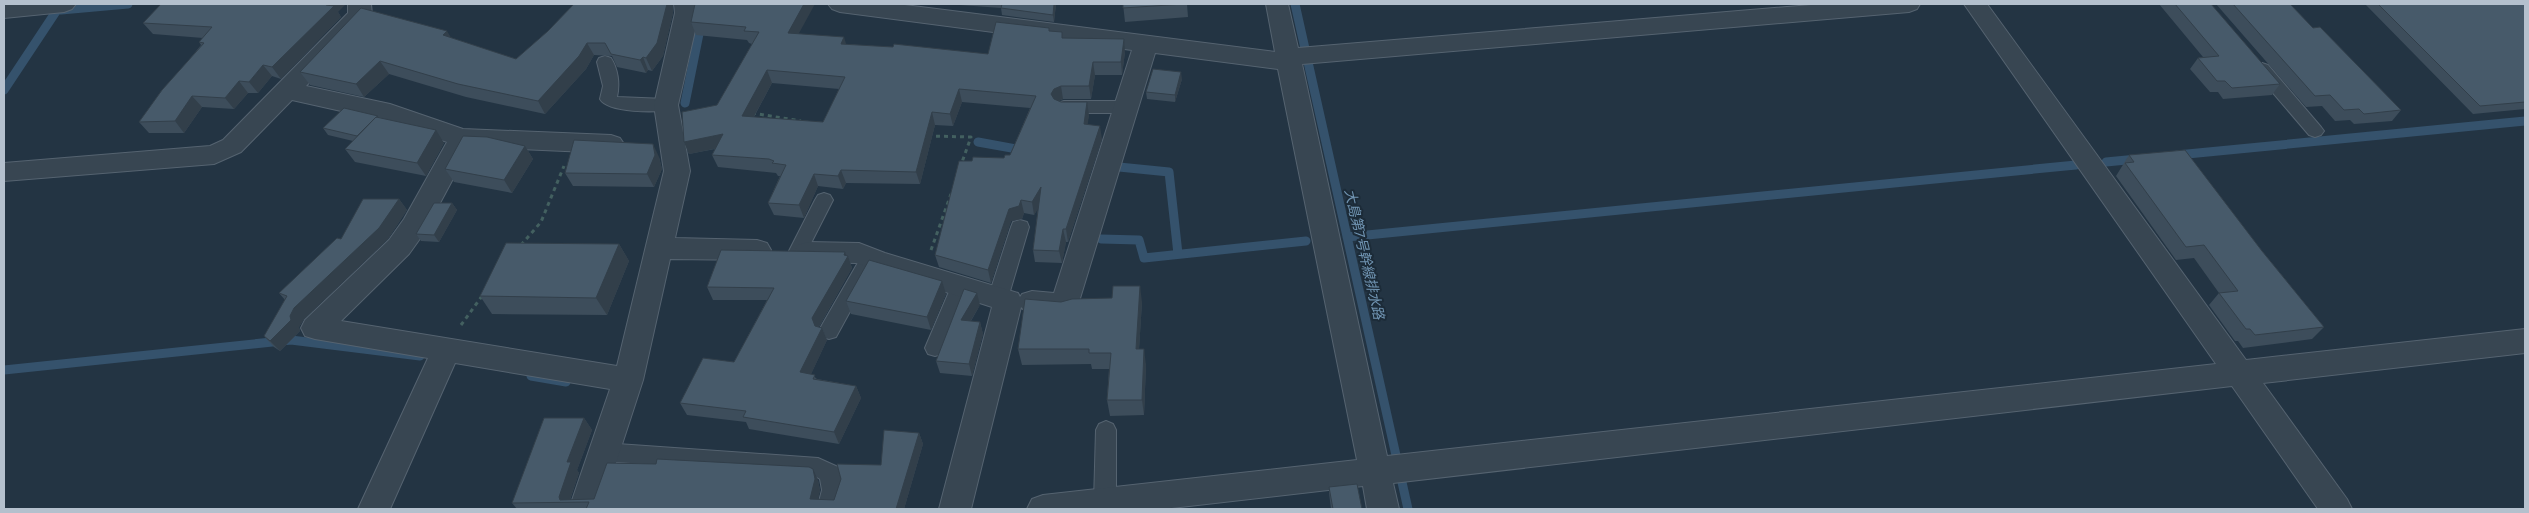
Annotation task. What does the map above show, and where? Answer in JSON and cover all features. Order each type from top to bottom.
[{"type":"street","points":[[4,10],[64,4]]},
{"type":"street","points":[[652,145],[666,105],[687,13],[686,4]]},
{"type":"street","points":[[840,4],[1146,44],[1298,57],[1909,4]]},
{"type":"street","points":[[1277,4],[1298,57],[1392,469],[1383,509]]},
{"type":"street","points":[[1975,4],[2336,509]]},
{"type":"street","points":[[4,172],[214,156],[232,146],[360,15],[352,5]]},
{"type":"street","points":[[660,248],[859,252],[870,258],[922,275],[1003,299],[1064,305],[1146,44]]},
{"type":"street","points":[[287,90],[390,113],[462,138],[652,145],[677,171],[628,380],[584,509]]},
{"type":"street","points":[[462,138],[414,226],[399,247],[315,328],[628,380]]},
{"type":"street","points":[[955,509],[1003,299]]},
{"type":"street","points":[[1043,509],[2525,341]]},
{"type":"street","points":[[374,509],[446,351]]},
{"type":"lane","points":[[2251,56],[2315,130]]},
{"type":"lane","points":[[606,62],[611,86],[608,99],[614,103],[666,105]]},
{"type":"lane","points":[[1064,107],[1126,107]]},
{"type":"lane","points":[[798,251],[824,200]]},
{"type":"lane","points":[[1003,299],[1020,227]]},
{"type":"lane","points":[[829,331],[870,258]]},
{"type":"lane","points":[[936,348],[961,287]]},
{"type":"lane","points":[[1105,502],[1106,430]]},
{"type":"lane","points":[[604,452],[818,467],[830,474],[833,490],[828,509]]},
{"type":"path","points":[[750,113],[806,122]]},
{"type":"path","points":[[921,135],[970,137],[958,174]]},
{"type":"path","points":[[516,251],[541,222],[574,142]]},
{"type":"path","points":[[922,275],[951,192]]},
{"type":"path","points":[[446,351],[454,336],[487,289]]},
{"type":"building","points":[[161,4],[327,4],[334,6],[272,67],[263,65],[249,82],[239,81],[225,98],[192,96],[175,121],[139,122],[162,90],[204,43],[199,42],[212,27],[143,23]]},
{"type":"building","points":[[574,4],[667,4],[657,43],[646,58],[643,57],[640,60],[611,54],[605,43],[587,43],[579,56],[538,101],[458,84],[380,61],[356,84],[300,72],[361,8],[447,31],[443,35],[516,59],[548,31]]},
{"type":"building","points":[[695,4],[804,4],[788,33],[844,37],[841,44],[893,47],[894,44],[988,54],[996,22],[1049,28],[1049,31],[1062,32],[1062,38],[1124,39],[1121,62],[1093,62],[1089,86],[1061,86],[1054,89],[1051,94],[1054,99],[1061,102],[1087,102],[1084,124],[1100,126],[1066,229],[1063,229],[1059,251],[1033,250],[1041,187],[1032,202],[1021,200],[1019,206],[1009,209],[988,270],[935,255],[959,161],[972,161],[973,157],[1004,158],[1005,155],[1010,155],[1036,96],[959,89],[950,114],[932,112],[916,172],[841,170],[838,176],[814,174],[799,205],[768,203],[786,165],[772,163],[774,161],[769,159],[712,155],[723,134],[684,142],[682,112],[717,105],[759,32],[744,31],[746,27],[691,22]],"holes":[[[767,70],[845,77],[823,122],[742,116]]]},
{"type":"building","points":[[1002,4],[1054,4],[1053,15],[1001,8]]},
{"type":"building","points":[[1123,4],[1184,4],[1123,8]]},
{"type":"building","points":[[2175,4],[2211,4],[2280,84],[2232,88],[2225,81],[2217,81],[2198,58],[2219,56]]},
{"type":"building","points":[[2233,4],[2290,4],[2313,28],[2320,27],[2401,110],[2364,114],[2359,109],[2344,110],[2330,95],[2315,96]]},
{"type":"building","points":[[2378,4],[2525,4],[2525,102],[2480,106]]},
{"type":"building","points":[[1153,69],[1181,72],[1175,95],[1146,92]]},
{"type":"building","points":[[344,108],[378,116],[357,136],[323,128]]},
{"type":"building","points":[[376,117],[436,130],[417,163],[345,149]]},
{"type":"building","points":[[463,136],[487,137],[525,146],[504,180],[445,169]]},
{"type":"building","points":[[574,140],[653,144],[655,155],[647,174],[565,173]]},
{"type":"building","points":[[2185,150],[2262,251],[2324,327],[2255,335],[2250,329],[2246,329],[2219,293],[2238,291],[2204,245],[2186,247],[2125,163],[2134,162],[2129,155]]},
{"type":"building","points":[[363,199],[399,199],[379,228],[294,308],[290,316],[291,320],[270,341],[264,336],[287,296],[279,293],[337,238],[341,239]]},
{"type":"building","points":[[434,203],[452,203],[434,235],[416,234]]},
{"type":"building","points":[[506,243],[619,244],[596,298],[480,296]]},
{"type":"building","points":[[721,250],[845,252],[844,255],[848,256],[812,318],[815,326],[822,328],[800,372],[815,375],[813,379],[856,386],[834,432],[743,417],[746,411],[680,403],[703,358],[734,362],[774,288],[707,287]]},
{"type":"building","points":[[869,260],[942,281],[927,317],[846,301]]},
{"type":"building","points":[[1113,286],[1140,286],[1136,349],[1144,349],[1142,400],[1107,400],[1111,353],[1089,353],[1089,349],[1018,349],[1025,299],[1061,302],[1072,299],[1112,298]]},
{"type":"building","points":[[964,289],[977,293],[961,320],[980,322],[969,364],[936,361]]},
{"type":"building","points":[[544,418],[584,418],[567,462],[571,462],[559,497],[560,500],[594,499],[607,463],[656,464],[657,459],[809,467],[813,469],[815,479],[810,499],[834,500],[841,479],[837,464],[881,465],[884,430],[919,433],[896,509],[586,509],[589,502],[512,503]]},
{"type":"building","points":[[1357,484],[1362,509],[1333,509],[1329,487]]},
{"type":"waterway","points":[[61,10],[128,4]]},
{"type":"waterway","points":[[685,103],[705,4]]},
{"type":"waterway","name":"大島第7号幹線排水路","points":[[1295,4],[1347,237]]},
{"type":"waterway","points":[[4,90],[57,10]]},
{"type":"waterway","points":[[2177,155],[2525,121]]},
{"type":"waterway","points":[[978,142],[1022,150]]},
{"type":"waterway","points":[[2106,162],[2137,159]]},
{"type":"waterway","points":[[1347,237],[2076,165]]},
{"type":"waterway","points":[[1119,167],[1169,172],[1178,254]]},
{"type":"waterway","name":"大島第7号幹線排水路","points":[[1347,237],[1408,509]]},
{"type":"waterway","points":[[1101,239],[1139,240],[1144,258],[1306,241]]},
{"type":"waterway","points":[[4,370],[291,340],[420,356]]},
{"type":"waterway","points":[[531,376],[566,382]]}]
